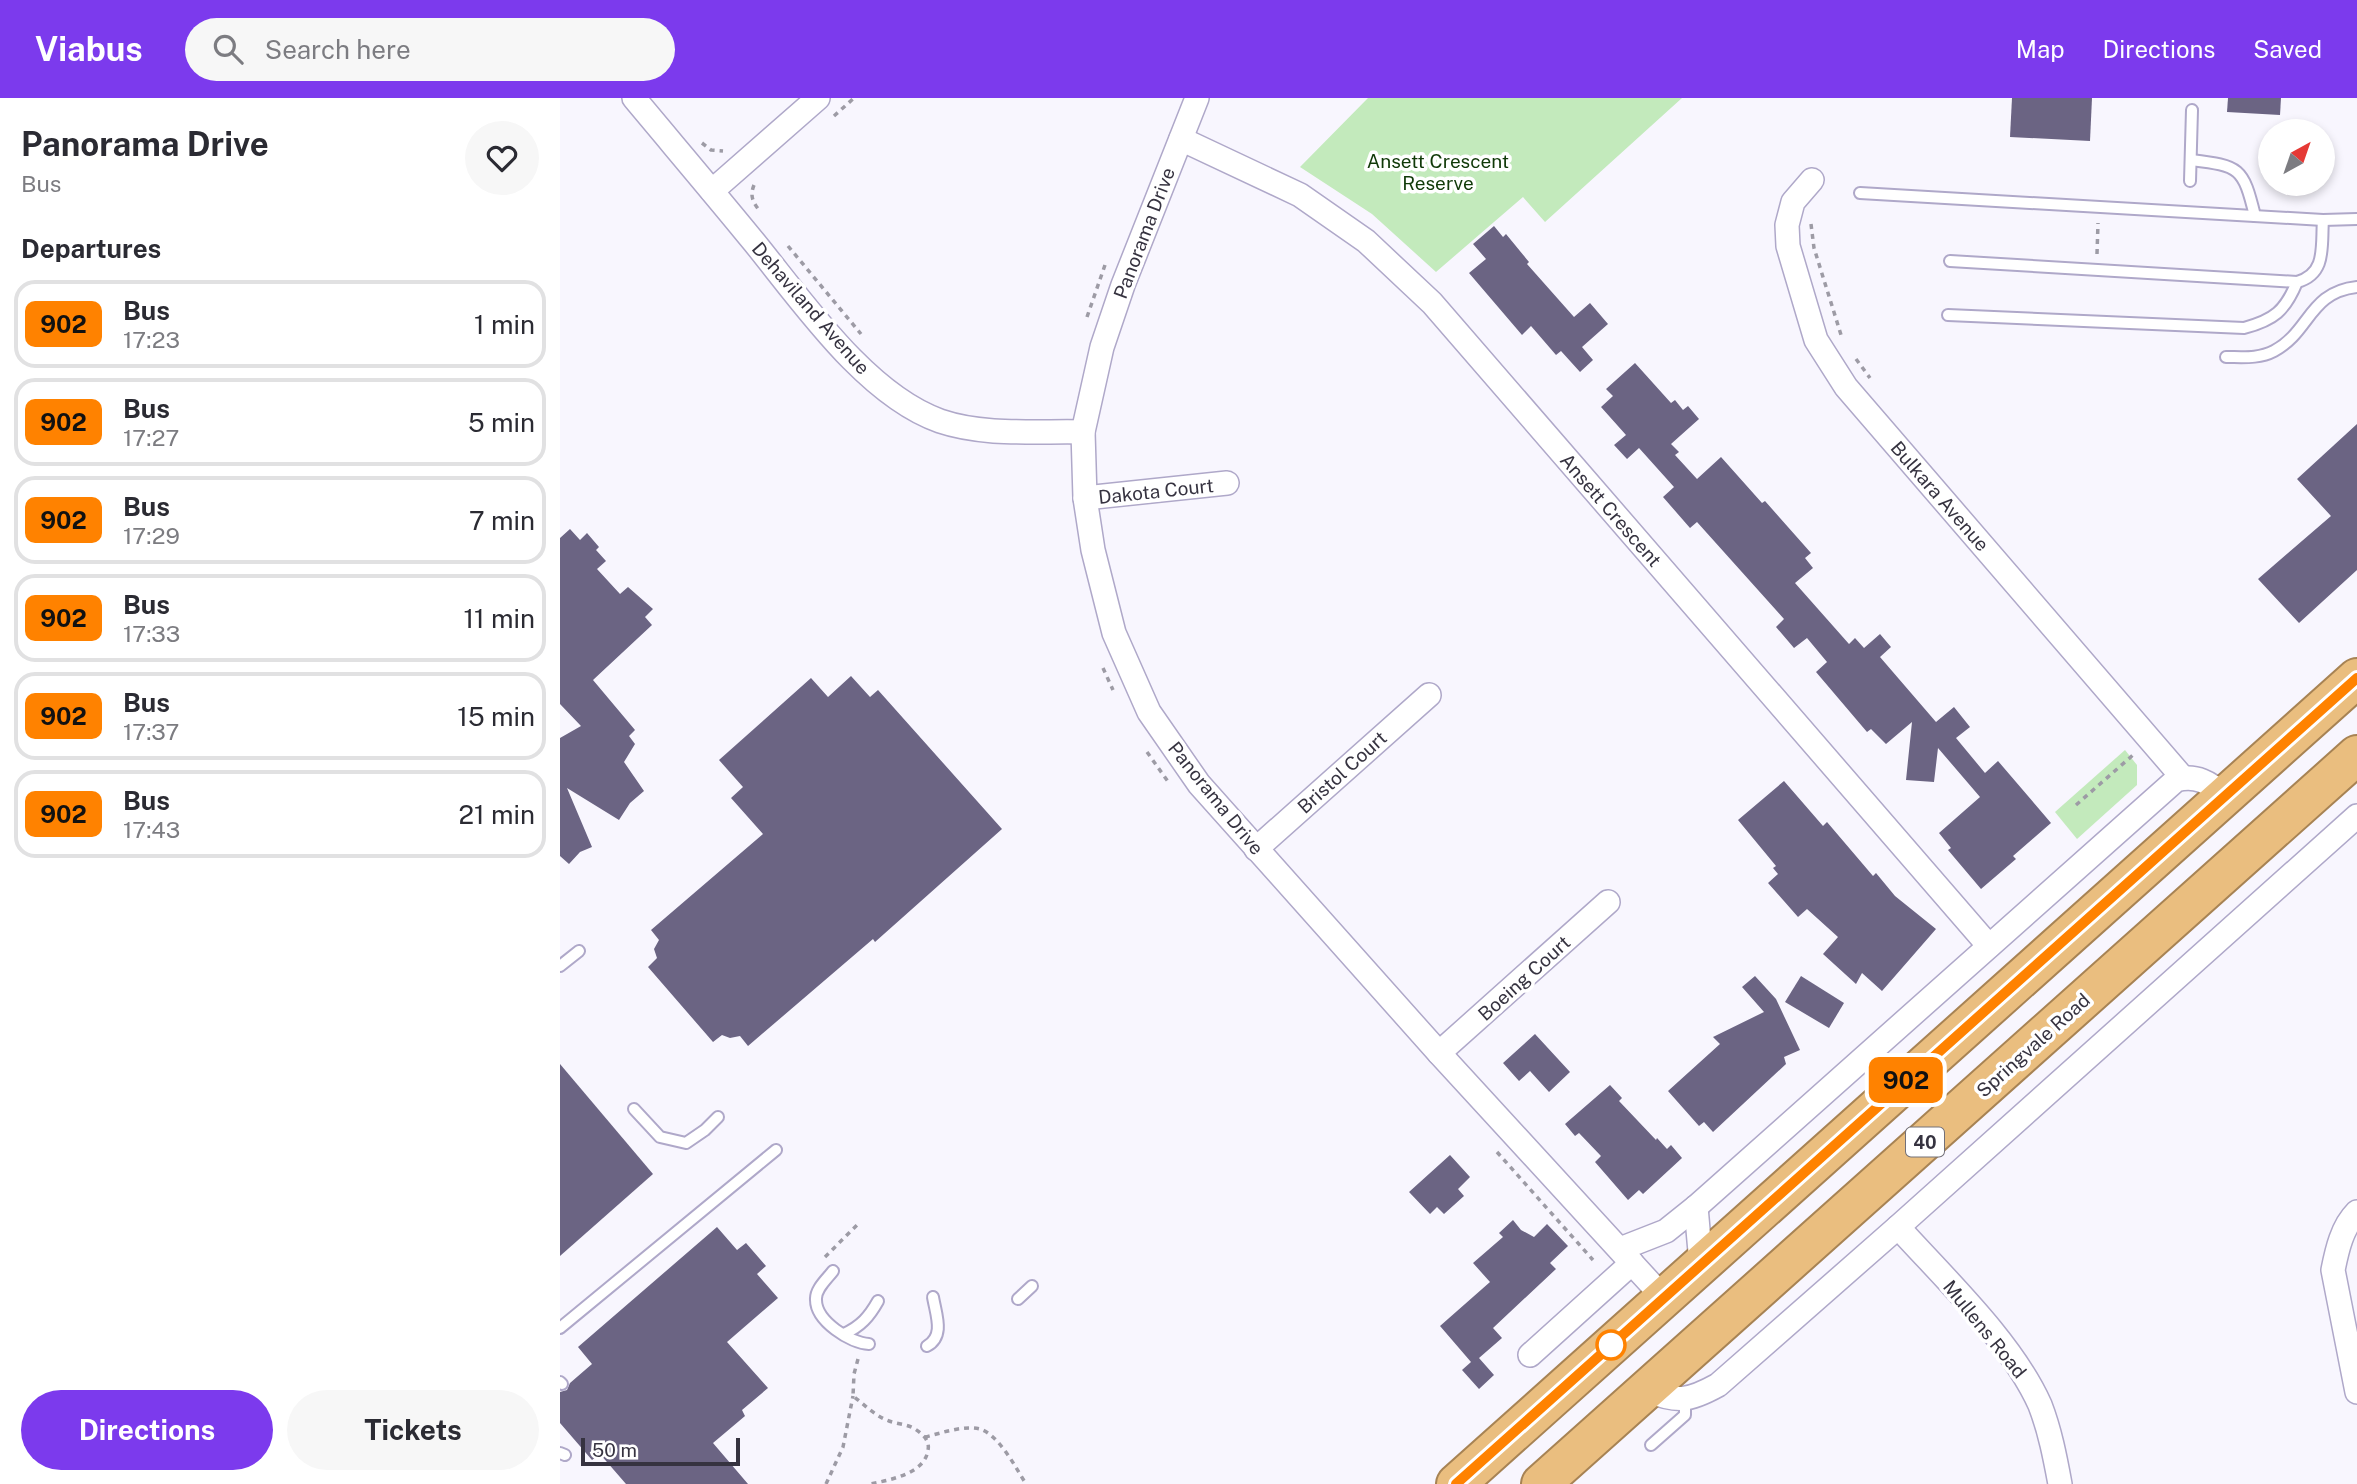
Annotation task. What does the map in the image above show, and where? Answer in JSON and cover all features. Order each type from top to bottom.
[{"type":"highway","points":[[1456,1484],[2357,678]]},
{"type":"highway","name":"Springvale Road","points":[[1541,1484],[2357,755]]},
{"type":"street","name":"Dehaviland Avenue","points":[[634,98],[853,360],[877,384],[906,405],[940,421],[976,429],[1083,432]]},
{"type":"street","points":[[712,191],[818,98]]},
{"type":"street","name":"Panorama Drive","points":[[1197,98],[1123,285],[1102,347],[1083,432],[1085,498],[1093,550],[1114,633],[1149,712],[1199,784],[1439,1053],[1664,1297]]},
{"type":"street","name":"Ansett Crescent","points":[[1181,139],[1300,195],[1366,241],[1432,303],[1989,946]]},
{"type":"street","name":"Bulkara Avenue","points":[[1812,180],[1793,202],[1787,225],[1787,246],[1816,340],[1829,362],[1846,387],[2183,778]]},
{"type":"street","name":"Dakota Court","points":[[1085,498],[1227,483]]},
{"type":"street","name":"Bristol Court","points":[[1256,849],[1429,695]]},
{"type":"street","points":[[1530,1355],[1626,1256],[1638,1240],[1661,1234],[1696,1207],[2169,785],[2183,778],[2202,779],[2225,796]]},
{"type":"street","points":[[1646,1390],[1668,1399],[1685,1399],[1718,1385],[2357,816]]},
{"type":"street","name":"Boeing Court","points":[[1439,1053],[1608,902]]},
{"type":"street","points":[[1696,1207],[1701,1263]]},
{"type":"street","points":[[2357,1212],[2343,1233],[2333,1270],[2357,1392]]},
{"type":"street","name":"Mullens Road","points":[[1898,1227],[1992,1333],[2026,1378],[2040,1406],[2051,1438],[2060,1484]]},
{"type":"lane","points":[[2190,181],[2192,110]]},
{"type":"lane","points":[[2191,160],[2226,164],[2238,172],[2249,190],[2255,216]]},
{"type":"lane","points":[[1860,193],[2098,208],[2357,219]]},
{"type":"lane","points":[[1950,261],[2297,282],[2310,279],[2319,267],[2323,219]]},
{"type":"lane","points":[[1948,315],[2245,328],[2266,323],[2283,310],[2297,282]]},
{"type":"lane","points":[[2226,357],[2257,357],[2274,351],[2289,340],[2326,297],[2342,289],[2357,287]]},
{"type":"lane","points":[[560,966],[579,951]]},
{"type":"lane","points":[[634,1109],[660,1137],[686,1143],[718,1117]]},
{"type":"lane","points":[[560,1328],[776,1150]]},
{"type":"lane","points":[[833,1271],[819,1287],[816,1300],[821,1317],[835,1330],[866,1344]]},
{"type":"lane","points":[[1018,1299],[1032,1286]]},
{"type":"lane","points":[[926,1346],[934,1342],[939,1330],[933,1297]]},
{"type":"lane","points":[[844,1334],[857,1328],[869,1317],[878,1301]]},
{"type":"lane","points":[[1651,1445],[1685,1415],[1685,1399]]},
{"type":"path","points":[[832,117],[854,98]]},
{"type":"path","points":[[702,143],[710,150],[719,152]]},
{"type":"path","points":[[755,184],[751,192],[753,202],[761,213]]},
{"type":"path","points":[[2097,270],[2098,208]]},
{"type":"path","points":[[1811,222],[1814,248],[1843,339]]},
{"type":"path","points":[[785,243],[864,338]]},
{"type":"path","points":[[1850,350],[1874,383]]},
{"type":"path","points":[[2076,805],[2133,755]]},
{"type":"path","points":[[822,1260],[858,1224]]},
{"type":"path","points":[[826,1484],[843,1447],[853,1396],[854,1374],[866,1344]]},
{"type":"path","points":[[853,1396],[875,1415],[914,1428],[929,1444],[928,1457],[920,1465],[889,1480],[870,1484]]},
{"type":"path","points":[[925,1437],[962,1429],[980,1429],[994,1437],[1026,1484]]},
{"type":"green space","name":"Ansett Crescent Reserve","points":[[1368,98],[1682,98],[1545,222],[1523,197],[1436,272],[1372,214],[1300,167]]},
{"type":"green space","points":[[2125,750],[2137,765],[2137,785],[2077,839],[2055,812]]},
{"type":"building","points":[[2012,98],[2092,98],[2090,141],[2010,137]]},
{"type":"building","points":[[2228,98],[2281,98],[2280,115],[2227,112]]},
{"type":"building","points":[[1494,226],[1503,237],[1506,234],[1529,262],[1527,264],[1574,317],[1590,303],[1608,324],[1582,347],[1593,360],[1580,372],[1561,351],[1556,355],[1531,326],[1522,335],[1469,273],[1486,259],[1473,244]]},
{"type":"building","points":[[1635,363],[1671,403],[1675,400],[1683,410],[1688,406],[1699,419],[1671,444],[1679,452],[1675,455],[1697,479],[1721,457],[1811,553],[1805,558],[1813,568],[1795,583],[1849,644],[1855,638],[1864,648],[1880,634],[1891,647],[1880,657],[1936,722],[1954,707],[1970,727],[1956,738],[1985,773],[1998,761],[2051,823],[2013,856],[2016,859],[1981,889],[1948,850],[1951,848],[1939,833],[1980,797],[1938,748],[1934,782],[1906,780],[1912,722],[1886,744],[1871,729],[1867,732],[1816,672],[1827,662],[1807,638],[1794,648],[1776,627],[1784,619],[1697,522],[1690,528],[1663,497],[1674,487],[1639,448],[1627,459],[1614,445],[1626,435],[1601,407],[1613,396],[1606,389]]},
{"type":"building","points":[[2357,424],[2357,570],[2299,623],[2258,579],[2331,516],[2297,479]]},
{"type":"building","points":[[570,529],[580,540],[587,533],[599,547],[596,550],[606,561],[597,569],[620,594],[628,587],[653,609],[645,617],[652,625],[593,680],[635,730],[629,736],[635,744],[624,762],[644,791],[630,803],[619,820],[567,788],[592,847],[580,852],[569,864],[560,856],[560,738],[581,726],[560,704],[560,538]]},
{"type":"building","points":[[851,676],[870,697],[878,690],[1002,829],[875,942],[873,939],[748,1046],[740,1036],[730,1038],[722,1035],[713,1042],[648,967],[657,958],[654,949],[659,940],[651,930],[763,834],[731,798],[743,787],[719,760],[811,678],[828,697]]},
{"type":"building","points":[[1784,781],[1823,826],[1827,822],[1873,876],[1876,873],[1895,896],[1936,929],[1882,991],[1862,973],[1856,984],[1823,954],[1838,937],[1807,909],[1798,917],[1768,883],[1778,874],[1773,868],[1776,866],[1738,820]]},
{"type":"building","points":[[1755,976],[1776,999],[1800,1050],[1784,1057],[1786,1064],[1713,1132],[1704,1122],[1699,1126],[1668,1091],[1720,1044],[1713,1037],[1764,1012],[1742,987]]},
{"type":"building","points":[[1801,976],[1844,1003],[1829,1028],[1785,1002]]},
{"type":"building","points":[[1535,1034],[1570,1072],[1549,1092],[1530,1071],[1519,1081],[1503,1063]]},
{"type":"building","points":[[560,1064],[653,1174],[560,1256]]},
{"type":"building","points":[[1610,1085],[1622,1098],[1619,1101],[1656,1140],[1657,1138],[1667,1149],[1671,1145],[1682,1158],[1643,1194],[1639,1190],[1628,1200],[1595,1162],[1601,1156],[1579,1133],[1575,1136],[1565,1124]]},
{"type":"building","points":[[1450,1155],[1470,1177],[1458,1189],[1464,1196],[1444,1214],[1437,1207],[1430,1214],[1409,1192]]},
{"type":"building","points":[[1513,1220],[1521,1230],[1534,1237],[1547,1224],[1568,1246],[1550,1263],[1556,1269],[1493,1328],[1502,1338],[1479,1358],[1494,1375],[1479,1389],[1462,1370],[1471,1362],[1440,1326],[1490,1282],[1473,1263],[1503,1237],[1499,1233]]},
{"type":"building","points":[[717,1227],[737,1250],[746,1243],[766,1266],[757,1274],[778,1298],[727,1342],[768,1388],[742,1410],[745,1416],[713,1443],[748,1484],[626,1484],[600,1454],[592,1460],[560,1423],[560,1392],[567,1390],[570,1383],[592,1364],[578,1347]]},
{"type":"bus line","name":"902","points":[[1456,1484],[2357,678]]}]
